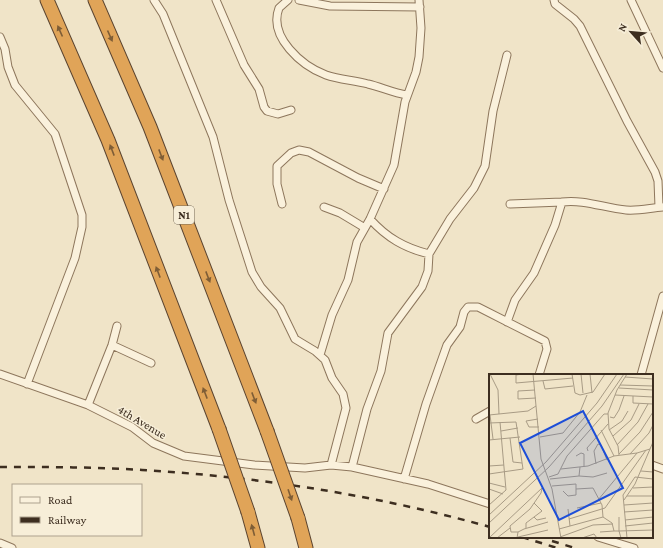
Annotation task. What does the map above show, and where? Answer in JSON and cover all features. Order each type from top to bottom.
[{"type":"highway","points":[[47,0],[108,140],[219,429],[248,512],[258,548]]},
{"type":"highway","name":"N1","points":[[95,0],[150,127],[267,432],[298,518],[306,548]]},
{"type":"street","points":[[154,0],[163,14],[213,137],[229,200],[252,272],[261,287],[280,308],[295,339],[320,355],[325,360],[332,378],[343,394],[346,402],[330,465]]},
{"type":"street","points":[[216,0],[244,65],[259,89],[264,107],[267,111],[278,114],[291,110]]},
{"type":"street","points":[[288,0],[279,8],[277,22],[284,42],[292,53],[302,61],[326,75],[366,83],[407,95]]},
{"type":"street","points":[[299,0],[330,6],[419,4],[419,57],[416,72],[407,95],[394,165],[370,219],[357,242],[348,280],[332,315],[320,355]]},
{"type":"street","points":[[510,204],[574,201],[625,210],[642,210],[661,207],[658,181],[655,172],[626,122],[580,26],[574,19],[555,4],[554,0]]},
{"type":"street","points":[[631,0],[663,68]]},
{"type":"street","points":[[0,37],[5,49],[8,67],[15,86],[54,134],[82,215],[82,227],[75,258],[27,384]]},
{"type":"street","points":[[352,467],[367,409],[381,371],[388,333],[422,287],[428,271],[429,254],[450,220],[474,188],[485,166],[493,111],[507,55]]},
{"type":"street","points":[[282,204],[277,184],[276,166],[291,152],[299,150],[309,152],[358,178],[384,189]]},
{"type":"street","points":[[507,322],[515,300],[534,273],[555,225],[562,202]]},
{"type":"street","points":[[324,207],[340,213],[365,228]]},
{"type":"street","points":[[370,219],[380,230],[396,242],[417,251],[429,254]]},
{"type":"street","points":[[641,374],[663,296]]},
{"type":"street","points":[[404,479],[424,410],[447,345],[460,327],[464,312],[468,307],[474,306],[542,339],[547,343],[547,349],[538,374]]},
{"type":"street","points":[[88,405],[112,344],[117,326]]},
{"type":"street","points":[[112,344],[151,363]]},
{"type":"street","name":"4th Avenue","points":[[0,374],[88,405],[132,427],[154,443],[184,456],[254,465],[306,468],[330,465],[352,467],[428,484],[489,504]]},
{"type":"street","points":[[476,418],[489,412]]},
{"type":"street","points":[[653,465],[663,469]]},
{"type":"street","points":[[601,538],[634,548]]},
{"type":"street","points":[[0,543],[12,548]]},
{"type":"railway","points":[[0,467],[142,470],[230,477],[318,489],[361,497],[489,527]]},
{"type":"railway","points":[[525,538],[557,548]]},
{"type":"railway","points":[[552,541],[575,548]]}]
